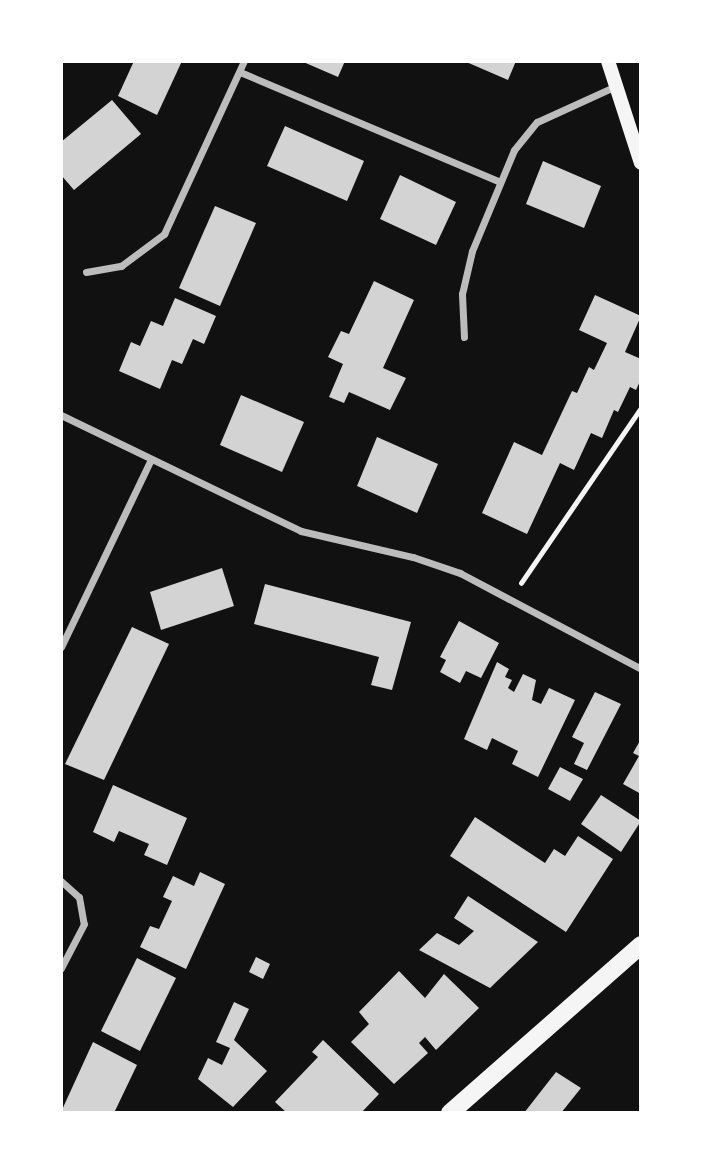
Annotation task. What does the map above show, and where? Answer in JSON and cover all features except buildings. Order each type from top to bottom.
[{"type":"main road","points":[[608,61],[641,163]]},
{"type":"main road","points":[[450,1113],[641,945]]},
{"type":"street","points":[[86,272],[121,266],[164,234],[244,61]]},
{"type":"street","points":[[240,72],[500,182]]},
{"type":"street","points":[[464,337],[462,294],[472,251],[514,150],[537,122],[616,86]]},
{"type":"street","points":[[61,415],[301,531],[412,557],[460,573],[641,669]]},
{"type":"street","points":[[61,647],[151,459]]},
{"type":"street","points":[[61,881],[79,897],[83,910],[83,924],[61,968]]},
{"type":"path","points":[[512,600],[641,408]]}]
